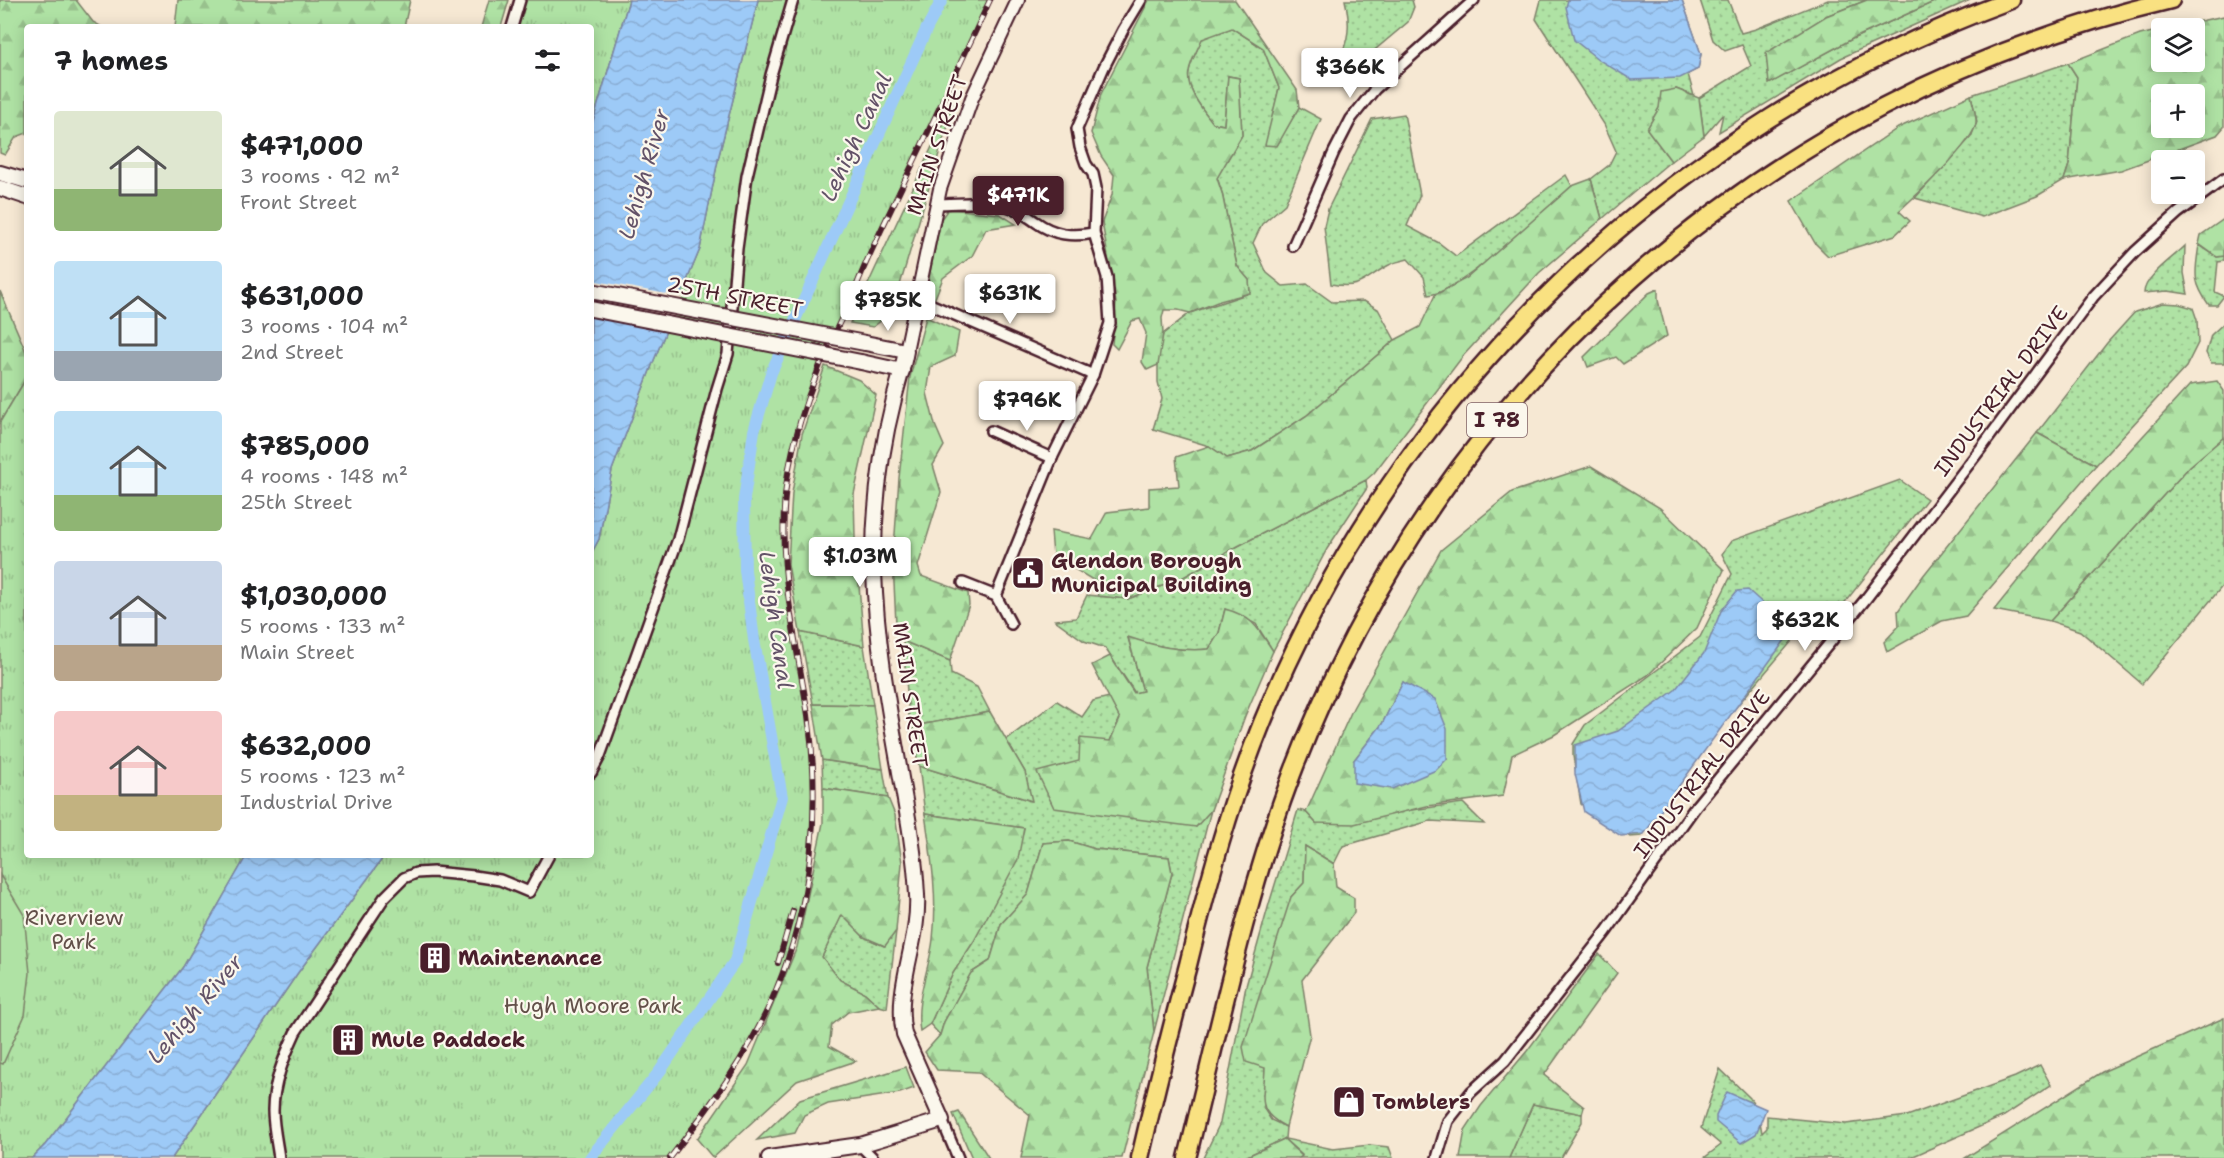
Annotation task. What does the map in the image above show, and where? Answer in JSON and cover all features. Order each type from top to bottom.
[{"type":"highway","name":"I 78","points":[[1140,1158],[1204,898],[1228,817],[1253,746],[1295,649],[1333,577],[1386,491],[1422,439],[1478,370],[1541,302],[1631,219],[1707,158],[1783,109],[1848,72],[1939,28],[2010,0]]},
{"type":"highway","name":"I 78","points":[[1187,1158],[1255,887],[1288,785],[1308,736],[1344,657],[1384,581],[1431,507],[1506,408],[1563,343],[1627,282],[1728,202],[1802,152],[1873,112],[1991,57],[2031,41],[2112,15],[2171,0]]},
{"type":"main road","points":[[0,173],[24,180]]},
{"type":"main road","points":[[0,188],[24,196]]},
{"type":"main road","name":"25TH STREET","points":[[594,292],[906,351]]},
{"type":"main road","name":"25TH STREET","points":[[594,310],[903,371]]},
{"type":"main road","name":"MAIN STREET","points":[[906,351],[878,486],[874,571],[880,643],[913,844],[917,894],[917,918],[904,980],[901,1019],[904,1034],[942,1120]]},
{"type":"main road","points":[[769,1158],[860,1145],[942,1120]]},
{"type":"street","points":[[513,24],[520,0]]},
{"type":"street","points":[[594,767],[678,540],[717,389],[729,354],[737,248],[747,176],[771,75],[793,0]]},
{"type":"street","name":"MAIN STREET","points":[[906,351],[937,204],[972,98],[1018,0]]},
{"type":"street","points":[[996,596],[1053,458],[1093,375],[1110,323],[1107,277],[1094,233],[1096,188],[1093,174],[1086,164],[1080,147],[1077,129],[1122,30],[1142,0]]},
{"type":"street","points":[[1293,246],[1351,119],[1375,89],[1474,0]]},
{"type":"street","name":"INDUSTRIAL DRIVE","points":[[1437,1158],[1448,1121],[1471,1092],[1505,1061],[1606,932],[1696,806],[1865,600],[2093,297],[2135,252],[2178,213],[2224,179]]},
{"type":"street","points":[[937,204],[1007,206],[1021,212],[1045,229],[1073,236],[1094,233]]},
{"type":"street","points":[[916,298],[1093,375]]},
{"type":"street","points":[[991,431],[1053,458]]},
{"type":"street","points":[[963,583],[996,596],[1011,624]]},
{"type":"street","points":[[279,1158],[273,1107],[278,1079],[286,1054],[295,1033],[384,898],[404,878],[416,873],[433,872],[500,880],[529,892],[547,858]]},
{"type":"street","points":[[942,1120],[958,1158]]},
{"type":"street","points":[[860,1145],[873,1158]]},
{"type":"green space","points":[[0,0],[76,0],[97,24],[24,24],[24,134],[16,137],[5,155],[0,153]]},
{"type":"green space","points":[[178,0],[410,0],[405,24],[175,24]]},
{"type":"green space","points":[[489,0],[509,0],[502,24],[482,24]]},
{"type":"green space","points":[[520,0],[629,0],[594,118],[594,24],[513,24]]},
{"type":"green space","name":"Hugh Moore Park","points":[[758,0],[990,0],[826,350],[805,408],[789,468],[783,530],[785,561],[792,623],[812,750],[813,820],[805,890],[798,924],[776,990],[755,1035],[729,1078],[670,1158],[172,1158],[297,974],[383,858],[594,858],[594,548],[599,539],[612,470],[700,249],[719,155]]},
{"type":"green space","points":[[1149,0],[1235,0],[1297,90],[1299,107],[1277,146],[1265,145],[1279,88],[1263,48],[1232,28],[1202,39],[1191,63],[1188,78],[1192,92],[1213,123],[1224,125],[1228,76],[1239,78],[1242,135],[1217,178],[1237,266],[1249,280],[1250,293],[1220,301],[1190,313],[1164,310],[1158,365],[1147,370],[1142,362],[1146,333],[1140,319],[1132,321],[1117,349],[1112,344],[1116,303],[1102,222],[1112,195],[1114,175],[1101,156],[1091,133],[1101,94]]},
{"type":"green space","points":[[1345,0],[1412,0],[1414,7],[1408,22],[1352,69],[1338,62],[1345,47],[1348,32]]},
{"type":"green space","points":[[1541,0],[1682,0],[1701,54],[1698,69],[1688,74],[1694,96],[1676,89],[1659,108],[1647,129],[1671,161],[1602,219],[1591,179],[1609,165],[1616,151],[1604,124],[1536,19]]},
{"type":"green space","points":[[1700,0],[1728,0],[1741,33],[1828,0],[1867,0],[1826,16],[1770,83],[1852,39],[1938,0],[1970,0],[1841,58],[1719,132],[1723,114],[1704,136],[1699,98],[1751,66],[1742,45],[1725,51],[1713,40]]},
{"type":"green space","points":[[1867,0],[1938,0],[1852,39],[1769,84],[1766,53],[1826,16]]},
{"type":"green space","points":[[2224,16],[2224,127],[2217,135],[2176,150],[2151,150],[2151,159],[2121,170],[2064,180],[2069,165],[2077,77],[2068,63],[2151,32],[2151,72],[2205,72],[2205,20]]},
{"type":"green space","points":[[1232,28],[1263,48],[1279,88],[1266,145],[1277,145],[1299,107],[1321,119],[1285,204],[1262,224],[1253,243],[1267,273],[1283,286],[1307,284],[1332,302],[1364,301],[1378,309],[1395,340],[1306,416],[1252,451],[1227,458],[1209,446],[1153,429],[1162,399],[1158,382],[1158,354],[1163,334],[1190,313],[1250,293],[1249,280],[1237,266],[1217,177],[1242,135],[1239,78],[1228,76],[1224,125],[1213,123],[1204,112],[1192,92],[1188,78],[1191,63],[1202,38]]},
{"type":"green space","points":[[2068,63],[2077,77],[2069,165],[2064,180],[2037,196],[1982,217],[1915,198],[1971,137],[1977,122],[1971,95]]},
{"type":"green space","points":[[1676,89],[1699,98],[1704,136],[1671,161],[1647,129],[1659,108],[1661,92]]},
{"type":"green space","points":[[1971,95],[1976,120],[1973,132],[1943,168],[1899,211],[1910,221],[1895,235],[1828,256],[1815,243],[1791,201],[1898,128]]},
{"type":"green space","points":[[958,99],[943,140],[892,312],[873,327],[850,323],[950,108]]},
{"type":"green space","points":[[1404,114],[1420,195],[1407,226],[1439,243],[1456,256],[1566,175],[1572,186],[1502,249],[1460,281],[1442,291],[1428,295],[1424,277],[1408,259],[1391,264],[1357,284],[1331,284],[1324,226],[1328,209],[1372,119]]},
{"type":"green space","points":[[1591,179],[1602,219],[1539,273],[1463,356],[1374,473],[1366,480],[1238,546],[1180,579],[1128,599],[1098,596],[1093,580],[1053,556],[1051,531],[1092,539],[1107,512],[1149,507],[1149,488],[1179,486],[1176,457],[1209,446],[1227,458],[1252,451],[1306,416],[1395,340],[1420,327],[1435,295],[1467,278],[1572,186]]},
{"type":"green space","points":[[948,209],[1000,214],[1016,224],[986,229],[972,256],[943,278],[935,298],[926,292],[941,219]]},
{"type":"green space","points":[[2224,219],[2224,256],[2217,257],[2199,244],[2201,235]]},
{"type":"green space","points":[[2199,245],[2217,257],[2224,256],[2224,261],[2218,262],[2215,292],[2224,296],[2217,305],[2209,305],[2197,283]]},
{"type":"green space","points":[[2185,246],[2184,273],[2188,294],[2168,291],[2144,293],[2145,287],[2154,274]]},
{"type":"green space","points":[[1658,289],[1658,300],[1667,336],[1623,364],[1616,357],[1588,367],[1584,357],[1649,293]]},
{"type":"green space","points":[[0,291],[24,347],[24,382],[0,422]]},
{"type":"green space","points":[[2163,303],[2193,308],[2197,320],[2198,343],[2186,367],[2096,465],[2037,433],[2107,343],[2135,312]]},
{"type":"green space","points":[[926,317],[959,332],[955,356],[931,367],[927,393],[935,425],[944,446],[933,465],[941,492],[918,566],[921,576],[968,593],[969,605],[950,661],[903,641],[896,624],[893,562],[899,478],[910,377]]},
{"type":"green space","points":[[2224,323],[2224,363],[2211,363],[2206,353],[2211,335]]},
{"type":"green space","points":[[825,366],[859,380],[876,395],[854,494],[855,537],[864,646],[800,632],[788,564],[792,493],[802,434]]},
{"type":"green space","points":[[2217,381],[2224,391],[2224,437],[2190,466],[2050,621],[1994,610],[2074,511],[2190,385]]},
{"type":"green space","name":"Riverview Park","points":[[24,382],[24,858],[245,858],[183,967],[45,1145],[32,1158],[0,1158],[0,422]]},
{"type":"green space","points":[[2037,433],[2096,465],[1966,616],[1942,621],[1887,652],[1884,642],[1899,626],[1898,611],[1923,576]]},
{"type":"green space","points":[[2224,437],[2224,584],[2142,684],[2080,631],[2050,621],[2190,466]]},
{"type":"green space","points":[[1591,466],[1660,508],[1724,570],[1697,628],[1648,675],[1554,735],[1512,755],[1503,796],[1427,806],[1354,824],[1316,823],[1306,812],[1353,708],[1441,550],[1512,492]],"holes":[[[1403,682],[1447,759],[1354,760],[1382,724]]]},
{"type":"green space","points":[[1366,480],[1367,488],[1327,549],[1273,651],[1256,624],[1225,609],[1219,633],[1209,649],[1168,648],[1128,638],[1143,691],[1135,693],[1105,648],[1084,641],[1055,620],[1076,618],[1087,595],[1128,599],[1180,579],[1238,546]]},
{"type":"green space","points":[[1900,480],[1927,499],[1815,640],[1803,628],[1726,719],[1642,836],[1630,837],[1581,804],[1573,744],[1585,725],[1700,637],[1732,574],[1722,554],[1731,541]]},
{"type":"green space","points":[[1225,609],[1242,615],[1254,624],[1273,651],[1245,716],[1211,810],[1196,827],[1054,808],[1037,772],[1079,761],[1080,738],[1110,741],[1120,719],[1092,665],[1110,656],[1134,693],[1143,691],[1128,637],[1168,648],[1209,649],[1219,633]]},
{"type":"green space","points":[[800,632],[864,646],[873,705],[813,704]]},
{"type":"green space","points":[[903,641],[950,661],[951,674],[977,687],[990,712],[925,724],[910,730]]},
{"type":"green space","points":[[1109,697],[1120,718],[1110,741],[1196,827],[1211,810],[1154,1032],[1147,967],[1172,873],[1169,857],[1095,849],[1069,841],[1043,843],[1028,895],[1001,924],[990,961],[971,973],[944,1022],[940,1035],[930,1024],[953,973],[974,941],[1024,828],[925,814],[919,766],[1031,801],[1025,772],[1006,740],[1057,701],[1082,717],[1093,701]]},
{"type":"green space","points":[[813,704],[873,705],[883,769],[822,760]]},
{"type":"green space","points":[[990,712],[1025,772],[1032,801],[919,766],[910,730],[925,724]]},
{"type":"green space","points":[[822,760],[883,769],[888,798],[823,788]]},
{"type":"green space","points":[[823,788],[888,798],[895,815],[902,863],[896,931],[885,946],[864,937],[842,915],[822,957],[840,980],[865,993],[879,1006],[848,1012],[832,1025],[829,1046],[856,1061],[797,1081],[713,1158],[697,1139],[748,1065],[797,947],[823,823]]},
{"type":"green space","points":[[1463,803],[1484,824],[1430,821],[1343,846],[1334,864],[1305,846],[1304,883],[1291,897],[1265,1067],[1264,1109],[1271,1120],[1286,1127],[1285,1139],[1333,1149],[1370,1145],[1389,1147],[1393,1158],[1299,1158],[1302,1155],[1284,1139],[1243,1158],[1203,1158],[1220,1123],[1246,986],[1298,810],[1306,812],[1316,823]]},
{"type":"green space","points":[[925,814],[1024,828],[1018,859],[974,941],[953,973],[930,1024],[920,1031],[919,1008],[931,950],[935,908]]},
{"type":"green space","points":[[1069,841],[1095,849],[1169,857],[1172,873],[1147,967],[1154,1032],[1122,1158],[1021,1158],[1030,1115],[978,1072],[937,1070],[925,1052],[940,1035],[944,1022],[971,973],[990,961],[1001,924],[1028,894],[1043,843]]},
{"type":"green space","points":[[1305,846],[1334,864],[1336,887],[1354,898],[1354,913],[1302,980],[1310,1035],[1286,1127],[1276,1121],[1265,1109],[1263,1096],[1265,1068],[1246,1062],[1243,1047],[1291,897],[1304,883]]},
{"type":"green space","points":[[0,875],[24,915],[30,973],[25,1015],[3,1064],[0,1063]]},
{"type":"green space","points":[[842,914],[864,937],[884,946],[896,931],[887,1008],[879,1006],[865,993],[840,980],[822,957]]},
{"type":"green space","points":[[1599,954],[1617,973],[1544,1075],[1584,1107],[1582,1114],[1533,1104],[1509,1158],[1460,1158],[1465,1130],[1481,1106],[1527,1051]]},
{"type":"green space","points":[[2224,1018],[2224,1158],[1965,1158],[2102,1072]]},
{"type":"green space","points":[[2040,1065],[2051,1085],[2004,1116],[1909,1158],[1704,1158],[1721,1145],[1701,1128],[1720,1069],[1750,1098],[1758,1110],[1762,1133],[1767,1128],[1767,1116],[1846,1124],[1907,1116],[2015,1077]]},
{"type":"green space","points":[[906,1067],[914,1088],[900,1093],[828,1104],[804,1115],[795,1133],[757,1140],[800,1099]]},
{"type":"green space","points":[[1533,1104],[1582,1114],[1582,1122],[1561,1158],[1509,1158]]},
{"type":"green space","points":[[959,1112],[989,1158],[972,1158],[953,1114]]},
{"type":"green space","points":[[1284,1139],[1302,1156],[1299,1158],[1243,1158]]},
{"type":"water","name":"Lehigh River","points":[[629,0],[758,0],[719,155],[700,249],[612,470],[599,539],[594,548],[594,118]]},
{"type":"water","points":[[1568,0],[1682,0],[1701,54],[1698,69],[1680,78],[1632,80],[1599,60],[1574,40],[1566,7]]},
{"type":"water","points":[[1748,590],[1787,625],[1788,636],[1644,834],[1621,836],[1584,812],[1575,774],[1575,745],[1618,731],[1675,690],[1704,653],[1721,611],[1737,591]]},
{"type":"water","points":[[1403,682],[1435,699],[1447,729],[1447,759],[1436,770],[1392,789],[1354,783],[1354,760],[1382,724]]},
{"type":"water","name":"Lehigh River","points":[[245,858],[383,858],[297,974],[172,1158],[32,1158],[45,1145],[183,967]]},
{"type":"water","points":[[1727,1092],[1766,1109],[1756,1134],[1741,1143],[1716,1122],[1716,1116]]},
{"type":"pier","points":[[594,281],[683,297],[669,330],[594,317]]},
{"type":"waterway","name":"Lehigh Canal","points":[[590,1158],[660,1071],[735,961],[782,797],[754,640],[745,570],[744,499],[754,431],[771,373],[927,28],[942,0]]},
{"type":"railway","points":[[670,1158],[729,1078],[755,1035],[788,958],[805,890],[813,820],[812,750],[792,623],[783,530],[789,468],[797,432],[826,350],[990,0]]},
{"type":"railway","points":[[778,963],[793,911]]},
{"type":"place","name":"Glendon Borough Municipal Building","points":[[1028,573]]},
{"type":"place","name":"Maintenance","points":[[435,958]]},
{"type":"place","name":"Mule Paddock","points":[[348,1040]]},
{"type":"place","name":"Tomblers","points":[[1349,1102]]}]
